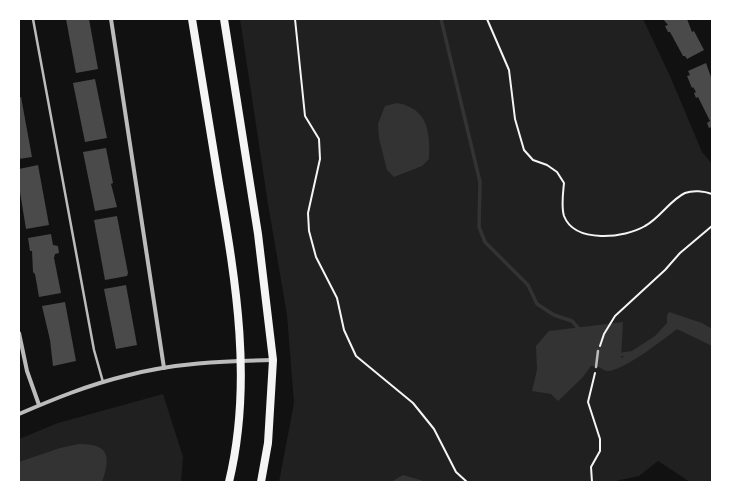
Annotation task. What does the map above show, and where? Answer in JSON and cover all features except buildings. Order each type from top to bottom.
[{"type":"main road","points":[[192,19],[226,220],[237,302],[242,398],[238,436],[229,482]]},
{"type":"main road","points":[[224,19],[258,234],[273,360],[268,443],[261,482]]},
{"type":"street","points":[[111,19],[164,368]]},
{"type":"street","points":[[19,333],[27,371],[39,405]]},
{"type":"street","points":[[19,414],[39,405],[103,382],[164,368],[203,363],[273,360]]},
{"type":"lane","points":[[34,19],[94,350],[103,382]]},
{"type":"lane","points":[[596,367],[598,351]]},
{"type":"path","points":[[295,19],[305,116],[318,139],[320,159],[308,213],[309,231],[316,257],[337,298],[344,330],[356,356],[413,402],[434,429],[456,472],[467,482]]},
{"type":"path","points":[[487,19],[509,70],[516,119],[524,150],[533,160],[547,165],[557,172],[564,183],[562,204],[565,218],[576,230],[607,237],[621,236],[645,226],[660,216],[679,197],[686,193],[696,191],[712,194]]},
{"type":"path","points":[[598,351],[604,334],[615,316],[665,270],[680,253],[712,226]]},
{"type":"path","points":[[592,482],[591,467],[600,451],[600,439],[588,402],[596,367]]},
{"type":"shaded area","points":[[240,19],[643,19],[670,76],[702,152],[712,164],[712,482],[690,482],[658,461],[639,476],[611,482],[279,482],[294,403],[287,315],[268,204]]},
{"type":"shaded area","points":[[397,103],[415,110],[425,123],[429,139],[429,159],[422,166],[394,177],[387,170],[379,138],[378,124],[385,106]]},
{"type":"shaded area","points":[[669,312],[702,323],[712,329],[712,346],[677,329],[643,354],[614,370],[607,371],[598,366],[591,366],[582,378],[558,401],[551,394],[532,391],[537,370],[536,346],[549,331],[623,322],[621,358],[655,336],[667,323],[667,315]]},
{"type":"shaded area","points":[[163,394],[183,457],[181,482],[19,482],[19,439],[58,423]]},
{"type":"shaded area","points":[[79,444],[97,446],[105,453],[107,459],[102,482],[19,482],[19,462],[60,448]]},
{"type":"shaded area","points":[[403,475],[427,482],[391,482]]},
{"type":"waterway","points":[[441,19],[480,182],[479,227],[485,242],[528,285],[537,304],[554,315],[572,321],[581,331]]},
{"type":"waterway","points":[[617,355],[631,353]]}]
